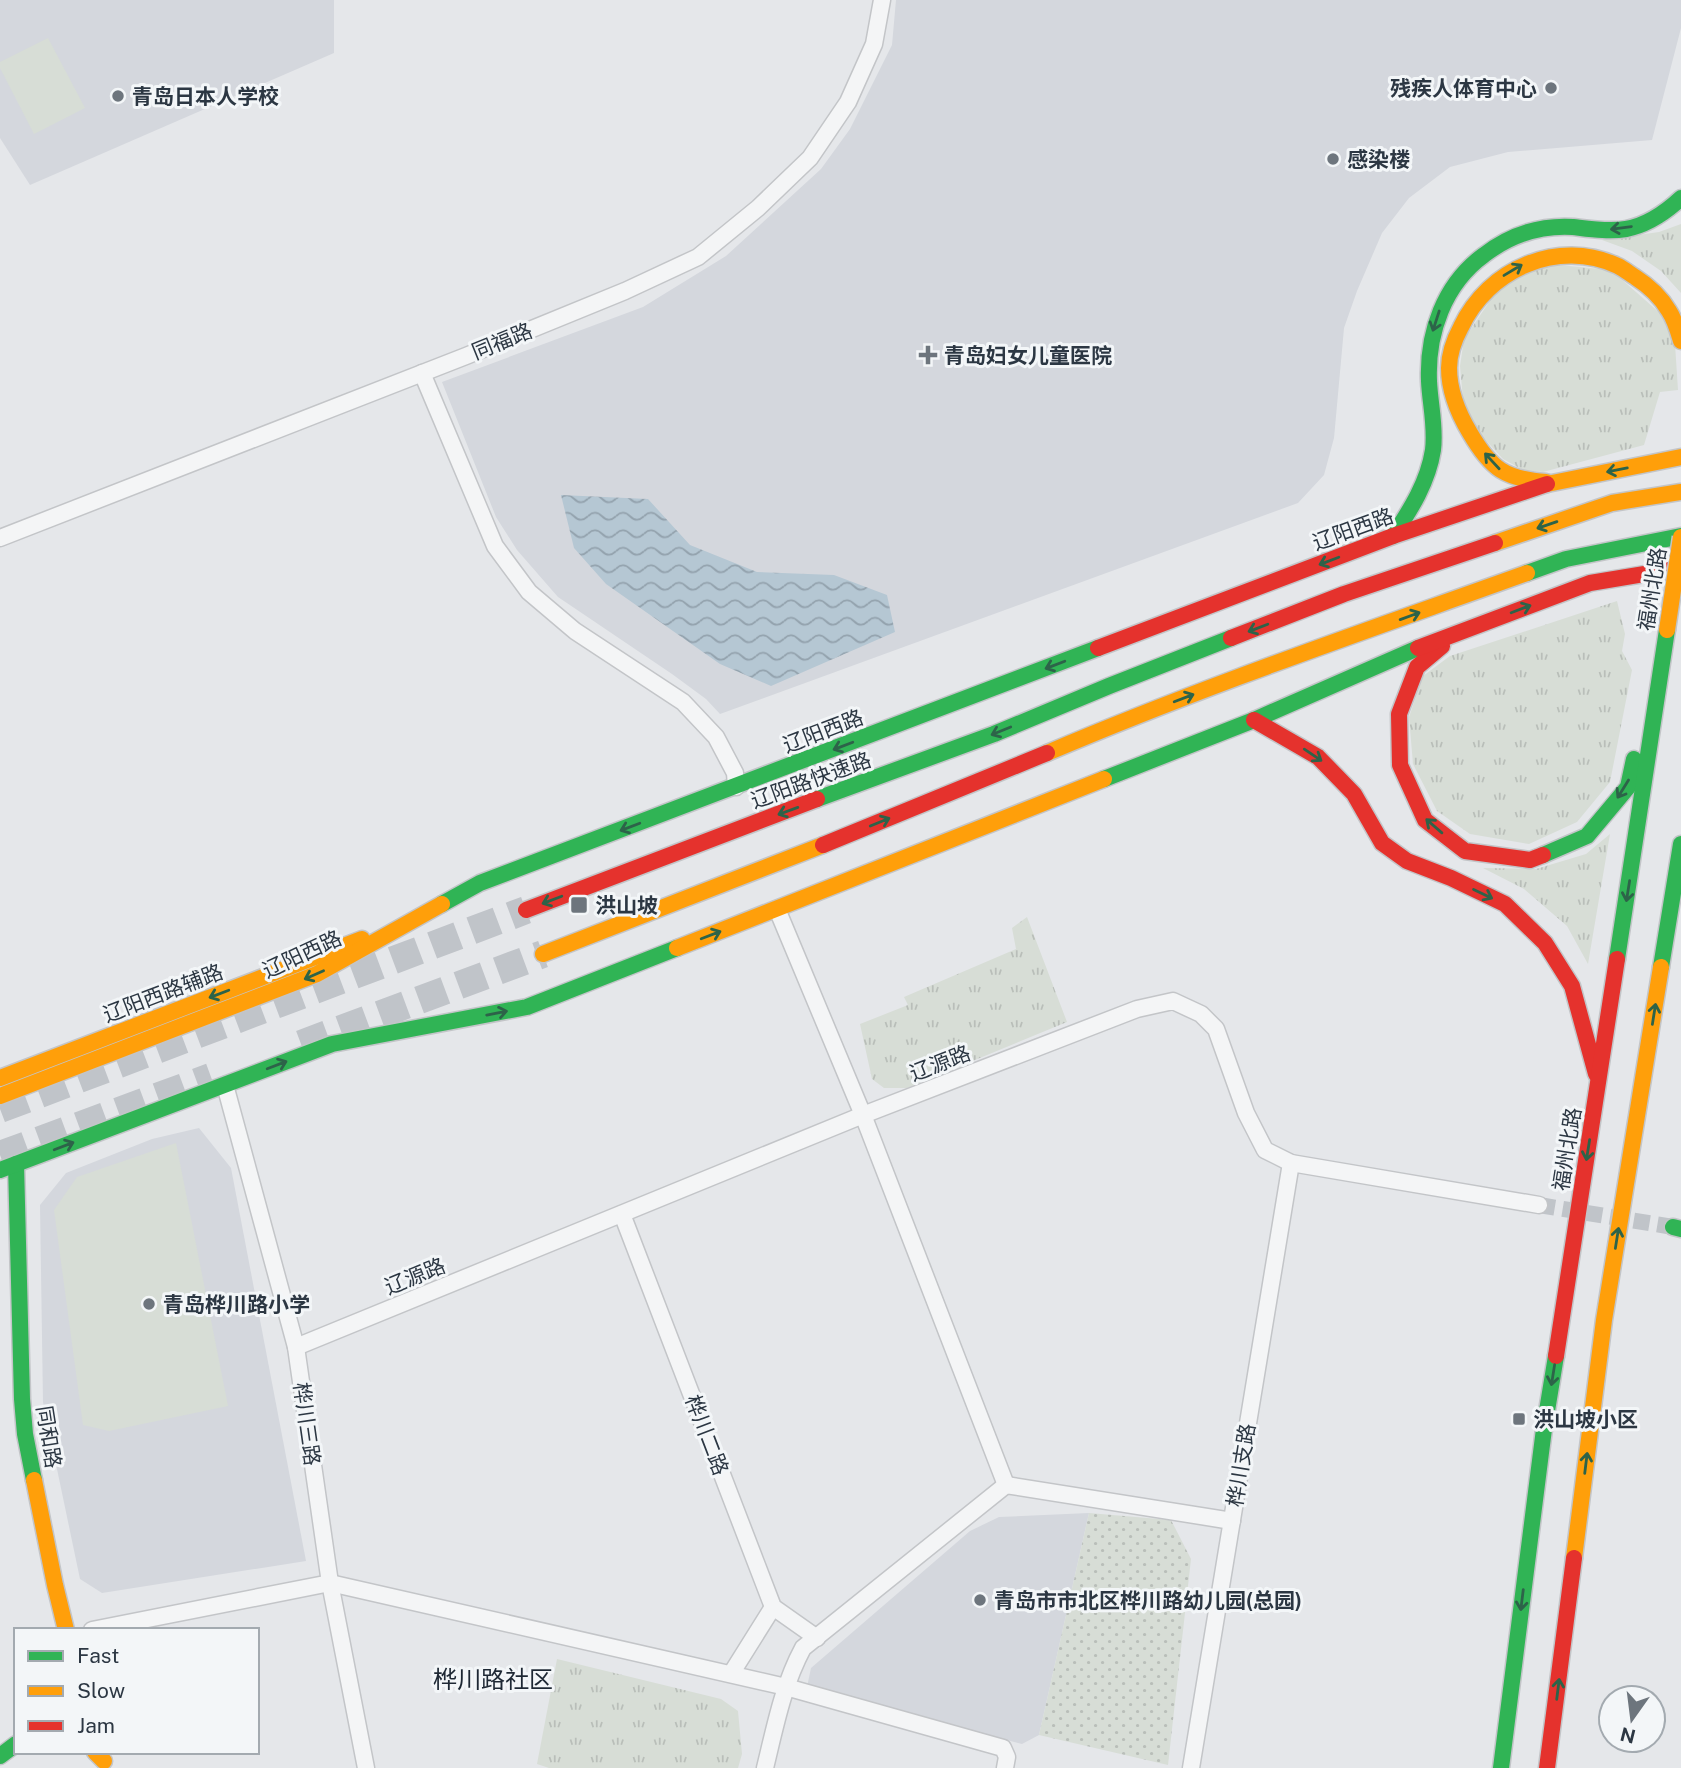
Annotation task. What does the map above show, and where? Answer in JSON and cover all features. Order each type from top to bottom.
[{"type":"main road","points":[[1393,536],[1411,510],[1427,478],[1434,434],[1429,358],[1436,321],[1453,286],[1478,260],[1496,246],[1516,236],[1556,227],[1598,230],[1627,228],[1651,219],[1681,198]]},
{"type":"main road","points":[[1554,482],[1527,481],[1503,473],[1474,442],[1452,397],[1449,363],[1452,344],[1478,297],[1501,277],[1542,257],[1587,256],[1610,262],[1633,273],[1655,293],[1671,315],[1681,341]]},
{"type":"main road","name":"辽阳西路","points":[[0,1096],[317,974],[480,883],[1393,536],[1554,482],[1681,457]]},
{"type":"main road","name":"辽阳路快速路","points":[[526,910],[994,734],[1344,594],[1612,503],[1681,492]]},
{"type":"main road","points":[[543,954],[804,853],[1120,722],[1566,559],[1681,537]]},
{"type":"main road","name":"福州北路","points":[[1501,1768],[1544,1429],[1681,537]]},
{"type":"main road","points":[[0,1170],[332,1044],[527,1007],[1254,720],[1457,633],[1590,583],[1681,568]]},
{"type":"main road","points":[[1457,633],[1417,667],[1399,714],[1400,765],[1425,820],[1465,851],[1530,860],[1587,836],[1628,787],[1667,629]]},
{"type":"main road","points":[[1254,720],[1318,757],[1354,794],[1382,843],[1407,862],[1451,878],[1505,904],[1545,943],[1572,986],[1599,1083]]},
{"type":"main road","points":[[1547,1768],[1604,1320],[1681,844]]},
{"type":"main road","points":[[1668,924],[1681,910]]},
{"type":"main road","name":"辽阳西路辅路","points":[[0,1079],[420,917]]},
{"type":"main road","name":"同和路","points":[[16,1164],[24,1422],[66,1628]]},
{"type":"street","name":"同福路","points":[[0,538],[422,373],[625,290],[698,257],[758,208],[810,158],[848,102],[874,44],[882,0]]},
{"type":"street","points":[[422,373],[495,546],[529,592],[575,631],[682,702],[716,737],[735,773],[736,787]]},
{"type":"street","points":[[777,909],[863,1115],[1006,1485]]},
{"type":"street","name":"辽源路","points":[[296,1348],[863,1115],[1137,1009],[1173,1001],[1200,1014],[1216,1029],[1246,1113],[1265,1150],[1291,1163],[1539,1205]]},
{"type":"street","name":"桦川三路","points":[[225,1085],[296,1348],[331,1583],[366,1768]]},
{"type":"street","name":"桦川支路","points":[[1191,1768],[1291,1163]]},
{"type":"street","name":"桦川二路","points":[[622,1214],[773,1607]]},
{"type":"street","points":[[765,1768],[786,1687],[803,1648],[1006,1485],[1232,1521]]},
{"type":"street","points":[[102,1628],[331,1583],[786,1687],[1003,1748],[1007,1757],[1004,1768]]},
{"type":"street","points":[[731,1674],[773,1607],[817,1637]]},
{"type":"shaded area","name":"青岛日本人学校","points":[[0,0],[334,0],[334,53],[30,185],[0,138]]},
{"type":"shaded area","name":"青岛妇女儿童医院","points":[[896,0],[1681,0],[1681,28],[1652,140],[1508,152],[1450,167],[1409,198],[1382,233],[1357,291],[1344,328],[1334,438],[1324,475],[1298,503],[720,714],[706,699],[672,674],[558,597],[517,550],[496,517],[442,382],[643,307],[726,256],[821,169],[850,129],[892,45]]},
{"type":"shaded area","name":"青岛桦川路小学","points":[[199,1128],[231,1168],[306,1561],[102,1593],[80,1579],[43,1402],[40,1205],[66,1173],[152,1139]]},
{"type":"shaded area","name":"青岛市市北区桦川路幼儿园(总园)","points":[[1089,1513],[1039,1735],[1022,1744],[807,1687],[811,1668],[970,1531],[999,1517]]},
{"type":"green space","points":[[48,38],[85,108],[34,134],[0,68],[0,62]]},
{"type":"green space","points":[[1681,224],[1681,293],[1661,271],[1632,251],[1602,240],[1659,232]]},
{"type":"green space","points":[[1548,264],[1611,270],[1661,314],[1675,344],[1678,390],[1660,392],[1644,445],[1543,472],[1523,470],[1503,459],[1478,432],[1463,400],[1460,366],[1464,339],[1500,286]]},
{"type":"green space","points":[[1617,601],[1625,634],[1622,651],[1632,670],[1610,782],[1577,822],[1529,844],[1470,834],[1437,811],[1413,764],[1409,717],[1423,676],[1450,656]]},
{"type":"green space","points":[[1610,834],[1588,964],[1567,926],[1524,889],[1483,868],[1536,869],[1586,854]]},
{"type":"green space","points":[[1027,917],[1067,1022],[907,1088],[884,1088],[872,1079],[860,1024],[908,1005],[904,997],[1016,949],[1012,928]]},
{"type":"green space","points":[[176,1143],[228,1406],[109,1431],[83,1425],[54,1210],[77,1177]]},
{"type":"green space","points":[[1089,1513],[1171,1520],[1191,1559],[1168,1765],[1039,1735]]},
{"type":"green space","points":[[557,1659],[721,1699],[738,1711],[742,1754],[738,1768],[549,1768],[537,1764]]},
{"type":"water","points":[[561,495],[648,499],[690,545],[757,572],[834,575],[887,595],[895,632],[771,686],[720,664],[606,584],[574,548]]},
{"type":"tunnel","points":[[0,1109],[526,910]]},
{"type":"tunnel","points":[[301,1044],[543,954]]},
{"type":"tunnel","points":[[0,1155],[211,1077]]},
{"type":"tunnel","points":[[1539,1205],[1673,1227]]},
{"type":"traffic: fast","points":[[1393,536],[1418,495],[1431,462],[1434,432],[1429,381],[1431,345],[1441,311],[1458,280],[1484,255],[1515,237],[1537,230],[1561,227],[1626,229],[1656,217],[1681,198]]},
{"type":"traffic: fast","points":[[1527,573],[1566,559],[1681,536]]},
{"type":"traffic: fast","points":[[1617,959],[1667,630]]},
{"type":"traffic: fast","points":[[817,799],[994,734],[1231,638]]},
{"type":"traffic: fast","points":[[442,904],[480,883],[1098,648]]},
{"type":"traffic: fast","points":[[1104,779],[1254,720],[1418,648]]},
{"type":"traffic: fast","points":[[1543,855],[1587,836],[1628,787],[1634,759]]},
{"type":"traffic: fast","points":[[1661,967],[1681,844]]},
{"type":"traffic: fast","points":[[0,1170],[332,1044],[527,1007],[677,948]]},
{"type":"traffic: fast","points":[[16,1164],[22,1399],[25,1434],[34,1480]]},
{"type":"traffic: fast","points":[[1673,1227],[1681,1229]]},
{"type":"traffic: fast","points":[[1501,1768],[1544,1429],[1556,1356]]},
{"type":"traffic: fast","points":[[0,1756],[14,1746]]},
{"type":"traffic: slow","points":[[1546,482],[1509,475],[1492,464],[1466,425],[1452,393],[1449,377],[1452,347],[1473,307],[1488,289],[1527,264],[1549,258],[1595,258],[1620,267],[1654,292],[1671,314],[1681,341]]},
{"type":"traffic: slow","points":[[1547,484],[1681,457]]},
{"type":"traffic: slow","points":[[1495,543],[1612,503],[1681,492]]},
{"type":"traffic: slow","points":[[1667,630],[1681,537]]},
{"type":"traffic: slow","points":[[1047,753],[1225,682],[1527,573]]},
{"type":"traffic: slow","points":[[677,948],[1104,779]]},
{"type":"traffic: slow","points":[[543,954],[823,845]]},
{"type":"traffic: slow","points":[[0,1096],[317,974],[442,904]]},
{"type":"traffic: slow","points":[[0,1078],[362,939]]},
{"type":"traffic: slow","points":[[1574,1558],[1604,1320],[1661,967]]},
{"type":"traffic: slow","points":[[34,1480],[66,1628]]},
{"type":"traffic: slow","points":[[97,1754],[104,1761]]},
{"type":"traffic: jam","points":[[1098,648],[1393,536],[1547,484]]},
{"type":"traffic: jam","points":[[1231,638],[1344,594],[1495,543]]},
{"type":"traffic: jam","points":[[1418,648],[1590,583],[1681,568]]},
{"type":"traffic: jam","points":[[1442,646],[1417,667],[1399,714],[1400,765],[1425,820],[1465,851],[1530,860],[1543,855]]},
{"type":"traffic: jam","points":[[1254,720],[1318,757],[1354,794],[1382,843],[1407,861],[1451,878],[1505,904],[1545,943],[1572,986],[1596,1074]]},
{"type":"traffic: jam","points":[[823,845],[1047,753]]},
{"type":"traffic: jam","points":[[526,910],[817,799]]},
{"type":"traffic: jam","points":[[1556,1356],[1617,959]]},
{"type":"traffic: jam","points":[[1547,1768],[1574,1558]]},
{"type":"place","name":"残疾人体育中心","points":[[1551,88]]},
{"type":"place","name":"青岛日本人学校","points":[[118,96]]},
{"type":"place","name":"感染楼","points":[[1333,159]]},
{"type":"place","name":"青岛妇女儿童医院","points":[[928,355]]},
{"type":"place","name":"洪山坡","points":[[579,905]]},
{"type":"place","name":"青岛桦川路小学","points":[[149,1304]]},
{"type":"place","name":"洪山坡小区","points":[[1519,1419]]},
{"type":"place","name":"青岛市市北区桦川路幼儿园(总园)","points":[[980,1600]]},
{"type":"district","name":"桦川路社区","points":[[493,1679]]}]
